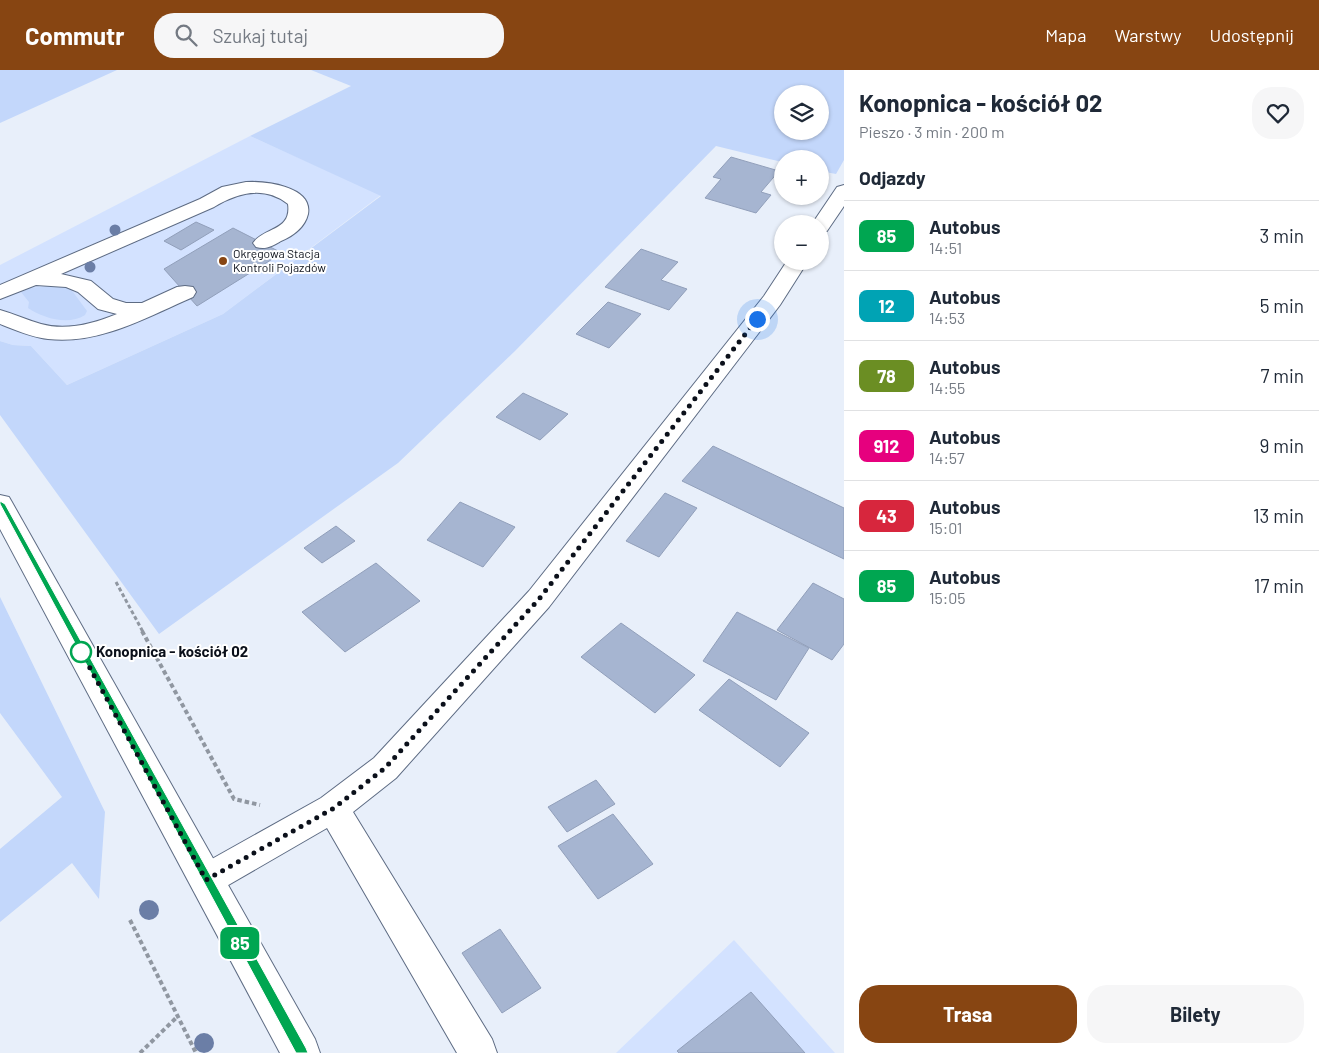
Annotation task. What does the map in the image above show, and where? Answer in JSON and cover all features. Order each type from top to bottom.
[{"type":"street","points":[[0,293],[207,203],[228,192],[241,188],[260,189],[284,194],[297,202],[299,212],[296,222],[263,243]]},
{"type":"street","points":[[829,215],[844,192]]},
{"type":"street","points":[[206,880],[334,808],[385,768],[539,599],[772,300],[792,270]]},
{"type":"street","points":[[35,278],[72,282],[92,292],[109,306],[121,309],[142,310]]},
{"type":"street","points":[[0,317],[48,332],[81,332],[110,324],[185,292]]},
{"type":"street","points":[[0,504],[301,1053]]},
{"type":"street","points":[[334,808],[478,1053]]},
{"type":"path","points":[[116,582],[234,799],[266,806]]},
{"type":"path","points":[[130,920],[196,1053]]},
{"type":"path","points":[[140,1053],[178,1017]]},
{"type":"shaded area","points":[[0,70],[117,70],[0,123]]},
{"type":"shaded area","points":[[311,70],[844,70],[844,160],[836,174],[829,173],[829,150],[774,150],[774,160],[716,146],[515,351],[398,463],[159,634],[0,415],[0,341],[13,345],[31,346],[67,385],[223,314],[381,196],[250,136],[351,86]]},
{"type":"shaded area","points":[[250,136],[381,195],[223,314],[67,385],[31,346],[13,345],[0,341],[0,265]]},
{"type":"shaded area","points":[[51,286],[70,288],[87,311],[85,315],[71,320],[63,320],[48,318],[28,308],[29,302],[21,292],[30,288]]},
{"type":"shaded area","points":[[0,597],[105,812],[99,899],[72,863],[0,922],[0,849],[62,797],[0,713]]},
{"type":"shaded area","points":[[734,940],[835,1053],[616,1053]]},
{"type":"building","points":[[731,157],[774,170],[774,177],[761,192],[771,195],[756,213],[705,198],[721,179],[713,177]]},
{"type":"building","points":[[196,222],[214,230],[181,250],[164,241]]},
{"type":"building","name":"Okręgowa Stacja Kontroli Pojazdów","points":[[233,228],[282,253],[197,306],[164,269]]},
{"type":"building","points":[[641,249],[678,262],[661,280],[687,289],[669,310],[605,287]]},
{"type":"building","points":[[608,302],[641,314],[609,348],[576,334]]},
{"type":"building","points":[[523,393],[568,414],[540,440],[496,417]]},
{"type":"building","points":[[713,446],[844,508],[844,559],[682,481]]},
{"type":"building","points":[[665,493],[697,508],[659,557],[626,541]]},
{"type":"building","points":[[460,502],[515,527],[483,567],[427,540]]},
{"type":"building","points":[[336,526],[355,541],[322,563],[304,548]]},
{"type":"building","points":[[376,563],[420,601],[345,652],[302,612]]},
{"type":"building","points":[[813,583],[844,599],[844,644],[832,660],[777,630]]},
{"type":"building","points":[[737,612],[809,648],[776,700],[703,661]]},
{"type":"building","points":[[621,623],[695,675],[655,713],[581,657]]},
{"type":"building","points":[[729,679],[809,733],[780,767],[699,710]]},
{"type":"building","points":[[596,780],[615,804],[567,832],[548,807]]},
{"type":"building","points":[[613,814],[653,864],[598,899],[558,846]]},
{"type":"building","points":[[500,929],[541,988],[502,1013],[462,953]]},
{"type":"building","points":[[751,992],[805,1053],[679,1053],[677,1051]]},
{"type":"bus line","name":"85","points":[[0,504],[301,1053]]},
{"type":"place","name":"Okręgowa Stacja Kontroli Pojazdów","points":[[223,261]]},
{"type":"place","name":"Konopnica - kościół 02","points":[[81,652]]},
{"type":"route","points":[[81,652],[79,648],[206,880],[334,808],[385,768],[539,599],[757,319]]}]
